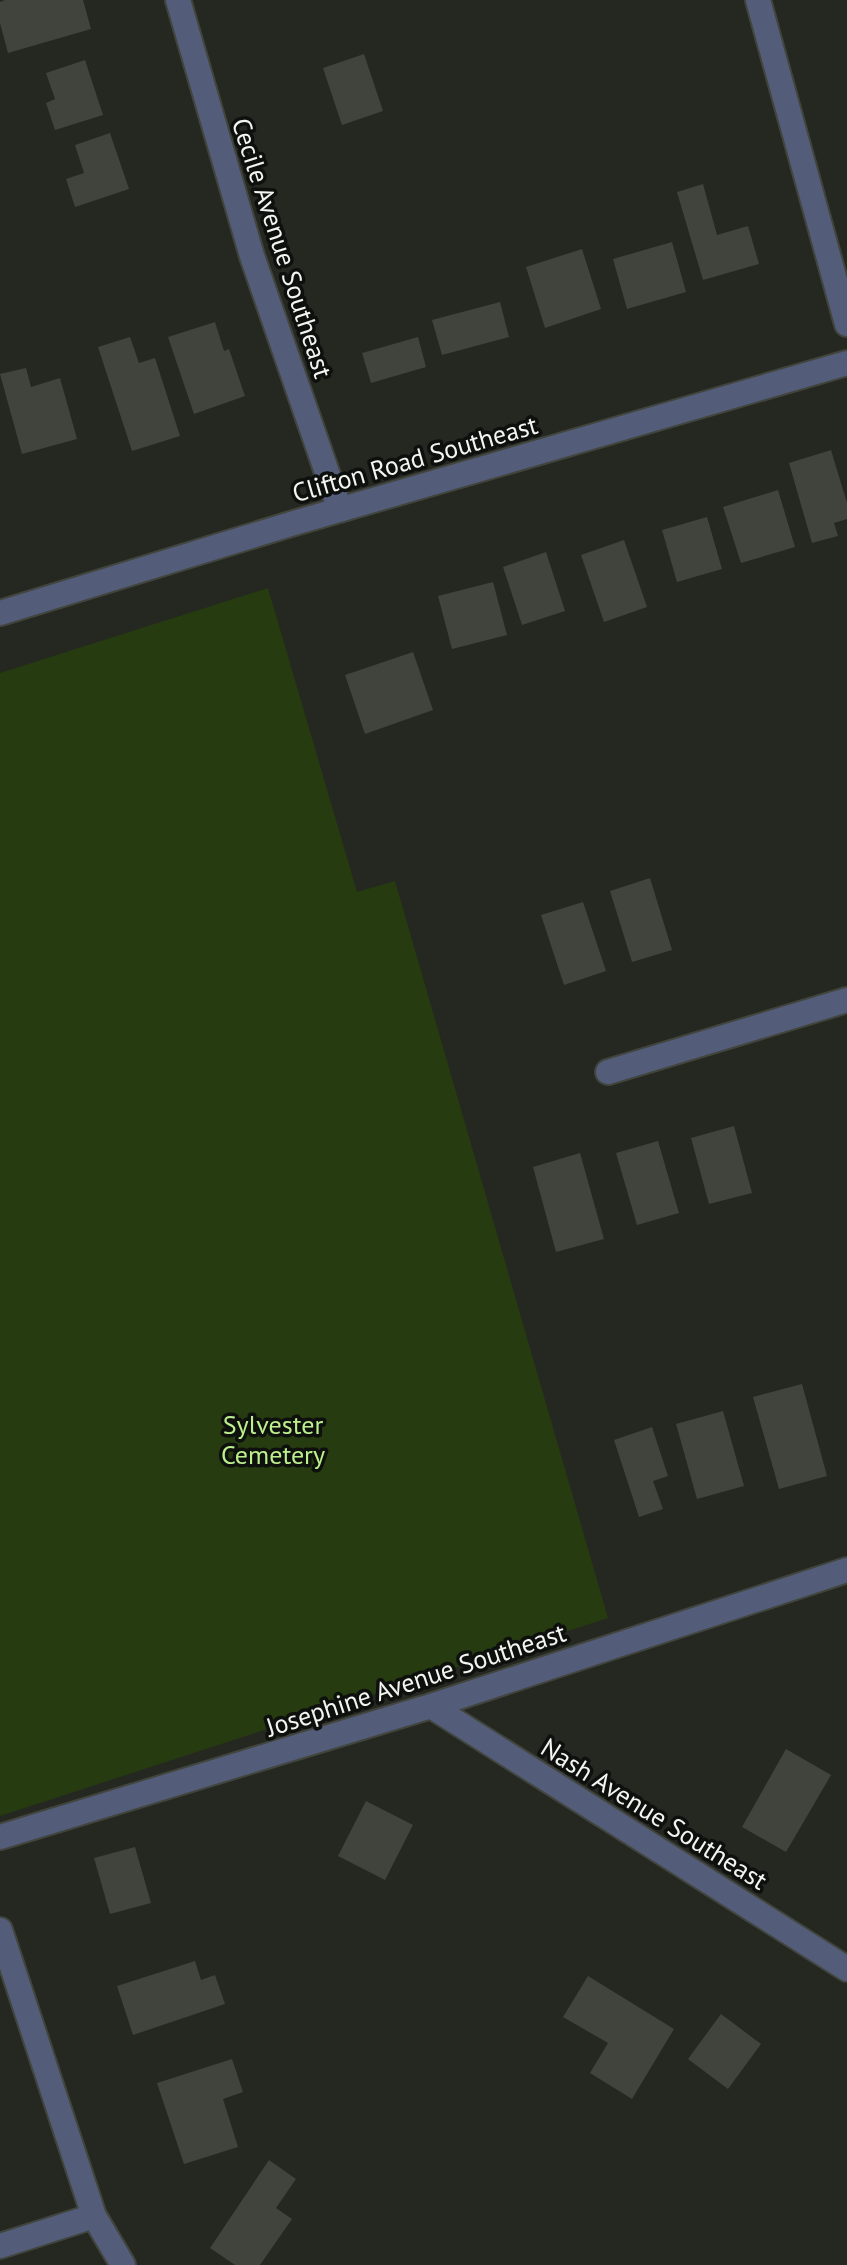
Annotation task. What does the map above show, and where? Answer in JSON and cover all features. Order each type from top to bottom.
[{"type":"street","name":"Cecile Avenue Southeast","points":[[178,0],[252,256],[340,510]]},
{"type":"street","points":[[758,0],[847,324]]},
{"type":"street","name":"Clifton Road Southeast","points":[[0,613],[340,510],[847,363]]},
{"type":"street","points":[[608,1072],[847,1000]]},
{"type":"street","name":"Josephine Avenue Southeast","points":[[0,1837],[431,1706],[847,1570]]},
{"type":"street","name":"Nash Avenue Southeast","points":[[431,1706],[847,1969]]},
{"type":"street","points":[[0,1930],[94,2216],[123,2265]]},
{"type":"street","points":[[0,2246],[94,2216]]},
{"type":"green space","name":"Sylvester Cemetery","points":[[268,588],[357,892],[395,881],[608,1618],[0,1816],[0,673]]},
{"type":"building","points":[[83,0],[91,29],[8,53],[0,23],[0,2]]},
{"type":"building","points":[[364,54],[383,111],[342,125],[323,68]]},
{"type":"building","points":[[85,60],[103,115],[55,130],[46,103],[55,99],[46,73]]},
{"type":"building","points":[[110,133],[129,189],[75,207],[66,179],[84,173],[75,145]]},
{"type":"building","points":[[703,184],[717,235],[748,226],[759,264],[703,280],[677,192]]},
{"type":"building","points":[[672,242],[686,292],[627,309],[613,259]]},
{"type":"building","points":[[582,249],[601,309],[545,328],[526,267]]},
{"type":"building","points":[[500,302],[509,337],[442,355],[432,320]]},
{"type":"building","points":[[215,322],[224,351],[229,349],[245,396],[194,414],[168,337]]},
{"type":"building","points":[[130,337],[139,363],[155,358],[180,436],[132,451],[98,347]]},
{"type":"building","points":[[418,337],[426,367],[371,383],[362,353]]},
{"type":"building","points":[[26,368],[31,387],[60,378],[77,439],[22,454],[0,374]]},
{"type":"building","points":[[831,450],[847,503],[847,519],[834,523],[838,536],[812,543],[789,463]]},
{"type":"building","points":[[778,490],[795,547],[741,563],[723,507]]},
{"type":"building","points":[[707,517],[722,569],[677,582],[662,530]]},
{"type":"building","points":[[624,540],[647,607],[604,622],[581,555]]},
{"type":"building","points":[[546,552],[565,611],[522,625],[503,567]]},
{"type":"building","points":[[493,582],[507,635],[452,649],[438,596]]},
{"type":"building","points":[[413,652],[433,710],[365,734],[345,675]]},
{"type":"building","points":[[650,878],[672,950],[632,962],[610,891]]},
{"type":"building","points":[[583,902],[606,971],[564,985],[541,915]]},
{"type":"building","points":[[734,1126],[752,1193],[709,1204],[691,1138]]},
{"type":"building","points":[[658,1141],[679,1213],[637,1225],[616,1153]]},
{"type":"building","points":[[580,1153],[604,1239],[556,1252],[533,1167]]},
{"type":"building","points":[[802,1384],[827,1476],[779,1489],[753,1397]]},
{"type":"building","points":[[723,1411],[744,1486],[697,1499],[676,1424]]},
{"type":"building","points":[[652,1427],[668,1476],[653,1481],[663,1509],[639,1517],[614,1440]]},
{"type":"building","points":[[786,1749],[831,1775],[786,1852],[742,1827]]},
{"type":"building","points":[[366,1801],[413,1825],[385,1880],[338,1856]]},
{"type":"building","points":[[135,1847],[151,1903],[110,1914],[94,1858]]},
{"type":"building","points":[[195,1961],[201,1980],[215,1975],[225,2004],[133,2035],[117,1986]]},
{"type":"building","points":[[588,1976],[674,2029],[632,2099],[590,2073],[608,2043],[563,2017]]},
{"type":"building","points":[[721,2014],[761,2044],[728,2089],[688,2059]]},
{"type":"building","points":[[232,2059],[243,2092],[223,2099],[238,2147],[184,2164],[157,2083]]},
{"type":"building","points":[[269,2160],[296,2179],[276,2208],[292,2219],[260,2265],[235,2265],[210,2248]]}]
